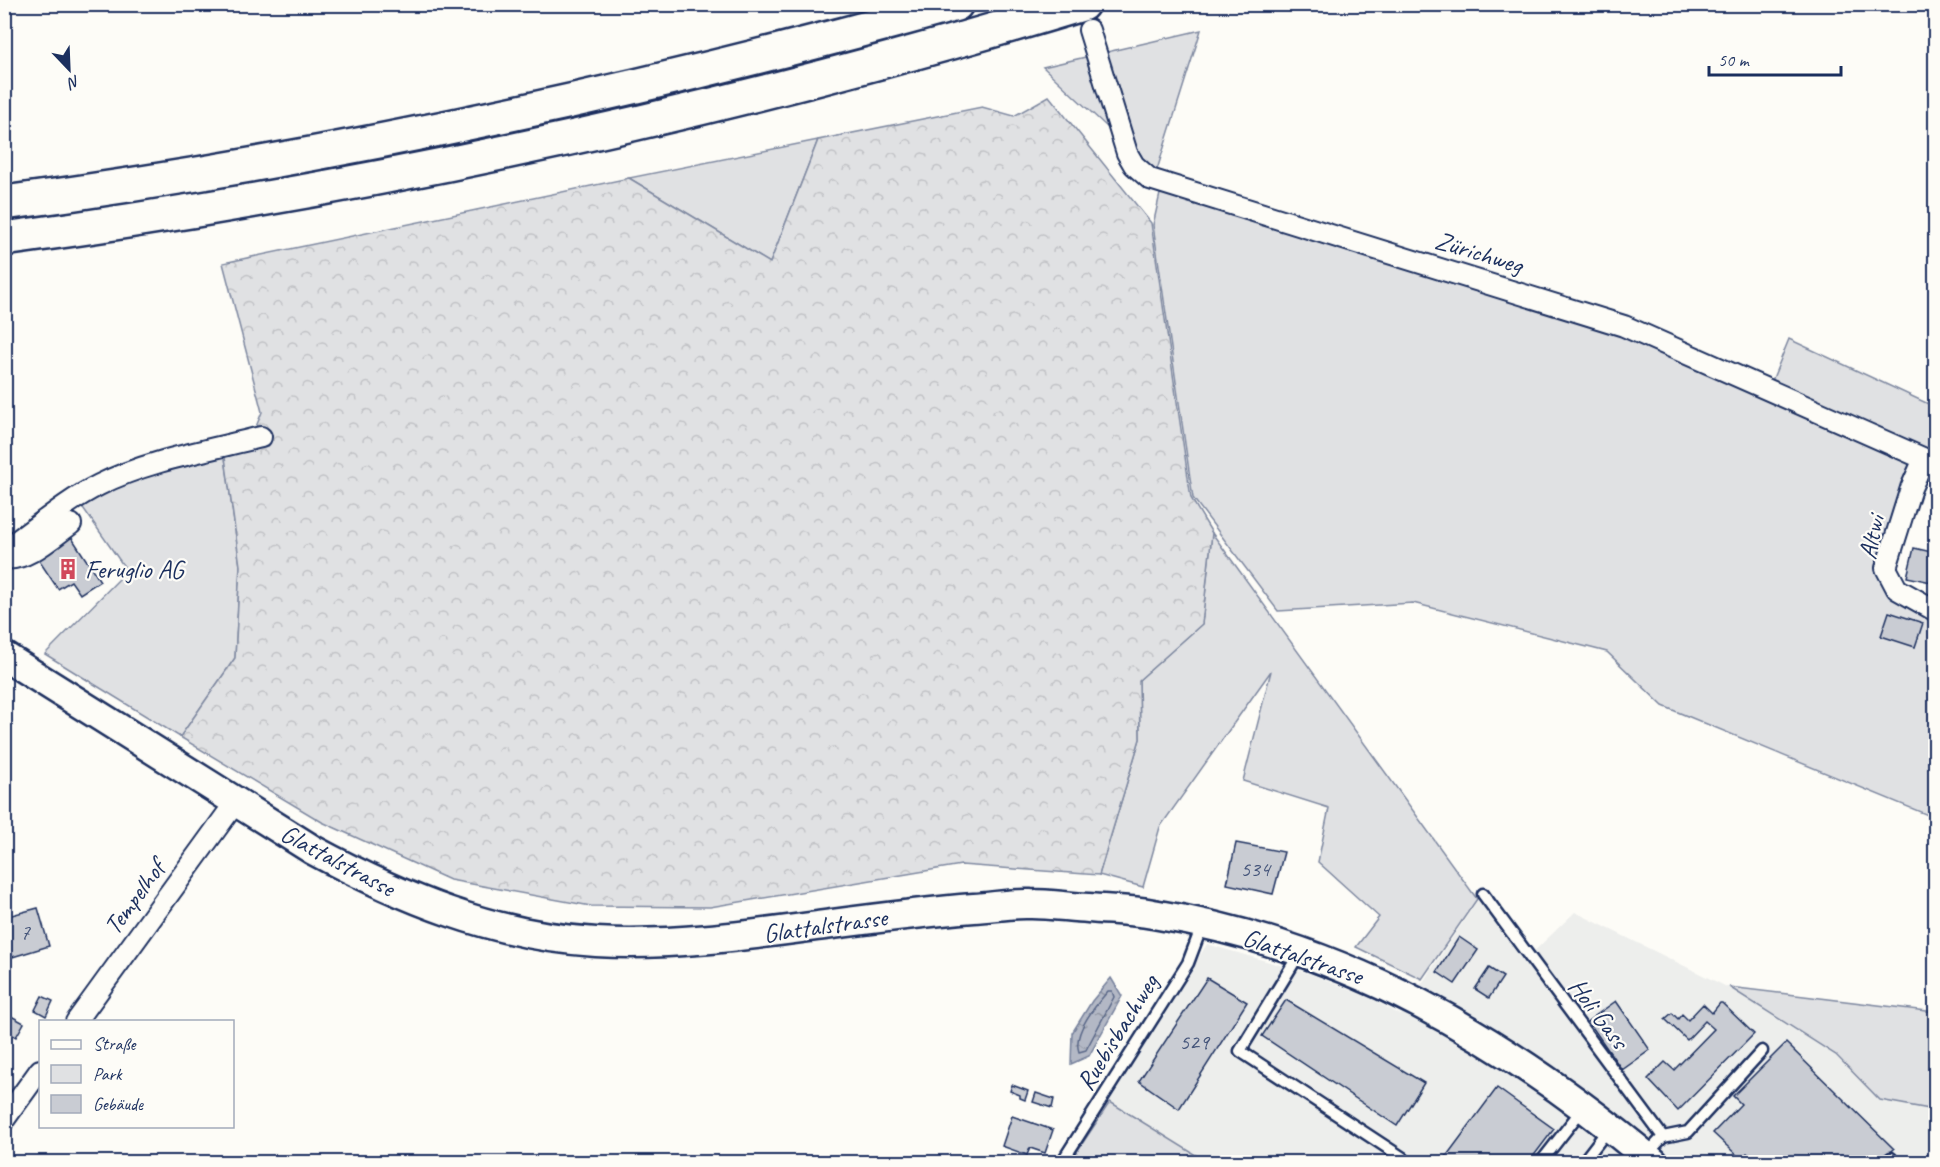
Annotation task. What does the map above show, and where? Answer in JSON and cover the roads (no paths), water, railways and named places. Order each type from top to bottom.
[{"type":"highway","points":[[4,203],[220,170],[501,117],[698,72],[956,4]]},
{"type":"highway","points":[[4,238],[225,205],[519,149],[779,88],[976,36],[1085,17]]},
{"type":"street","name":"Zürichweg","points":[[1085,17],[1126,153],[1134,165],[1150,179],[1624,326],[1930,461]]},
{"type":"street","points":[[4,550],[79,496],[117,476],[261,437]]},
{"type":"street","name":"Altwi","points":[[1930,461],[1911,488],[1886,568],[1897,589],[1933,610]]},
{"type":"street","points":[[4,558],[12,560],[23,557],[71,524]]},
{"type":"street","name":"Glattalstrasse","points":[[4,656],[235,803],[351,871],[434,907],[510,930],[596,942],[707,940],[909,913],[1030,904],[1148,913],[1202,923],[1299,950],[1375,981],[1449,1018],[1541,1076],[1610,1127],[1654,1152]]},
{"type":"street","name":"Tempelhof","points":[[77,1020],[235,803]]},
{"type":"street","points":[[4,1120],[39,1071]]},
{"type":"lane","name":"Holi Gass","points":[[1483,894],[1654,1152]]},
{"type":"lane","name":"Ruebisbachweg","points":[[1062,1162],[1188,963],[1202,923]]},
{"type":"lane","points":[[1299,950],[1293,964],[1240,1051],[1403,1158]]},
{"type":"lane","points":[[1654,1152],[1688,1132],[1762,1051]]},
{"type":"lane","points":[[1540,1162],[1584,1107]]},
{"type":"lane","points":[[1583,1162],[1610,1127]]},
{"type":"water","points":[[1111,978],[1122,996],[1089,1056],[1071,1064],[1072,1033],[1092,1001]]},
{"type":"place","name":"Feruglio AG","points":[[68,569]]}]
